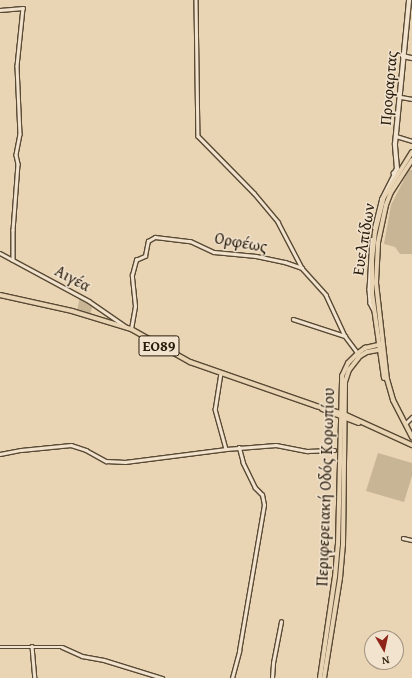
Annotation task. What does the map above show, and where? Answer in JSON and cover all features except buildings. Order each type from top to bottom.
[{"type":"main road","points":[[393,400],[386,379],[377,338],[372,267],[374,237],[386,191],[395,175],[412,152]]},
{"type":"main road","points":[[412,160],[410,167],[388,199],[379,232],[376,260],[376,294],[380,360],[387,390],[412,437]]},
{"type":"main road","name":"ΕΟ89","points":[[0,295],[72,310],[131,329],[179,357],[342,415],[412,445]]},
{"type":"main road","points":[[370,346],[377,338]]},
{"type":"main road","name":"Περιφερειακή Οδός Κορωπίου","points":[[324,678],[340,578],[342,546],[342,376],[348,363],[358,353],[370,346],[380,347]]},
{"type":"main road","name":"Περιφερειακή Οδός Κορωπίου","points":[[319,677],[337,554],[342,415],[345,382],[354,363],[367,352],[380,347]]},
{"type":"main road","points":[[367,352],[376,354],[380,360]]},
{"type":"street","points":[[196,0],[198,136],[250,188],[278,222],[302,268]]},
{"type":"street","name":"Προφαρτας","points":[[395,175],[397,169],[394,150],[409,0]]},
{"type":"street","points":[[0,10],[23,8],[17,66],[20,134],[16,155],[18,164],[13,230],[13,260]]},
{"type":"street","points":[[403,56],[412,58]]},
{"type":"street","points":[[400,97],[412,99]]},
{"type":"street","points":[[396,136],[412,141]]},
{"type":"street","name":"Ορφέως","points":[[131,329],[136,302],[132,275],[136,260],[145,256],[148,242],[153,237],[190,241],[214,252],[256,256],[285,262],[302,268],[326,295],[345,336],[358,353]]},
{"type":"street","name":"Αιγέα","points":[[0,253],[90,300],[131,329]]},
{"type":"street","points":[[293,319],[345,336]]},
{"type":"street","points":[[222,373],[215,409],[226,449]]},
{"type":"street","points":[[405,424],[412,417]]},
{"type":"street","points":[[0,454],[21,450],[71,445],[86,450],[106,461],[136,462],[159,459],[168,456],[276,445],[307,451],[334,450]]},
{"type":"street","points":[[232,678],[239,651],[264,505],[262,495],[255,488],[243,463],[239,448]]},
{"type":"street","points":[[403,538],[412,540]]},
{"type":"street","points":[[326,556],[328,554],[337,554]]},
{"type":"street","points":[[272,678],[273,662],[282,622]]},
{"type":"street","points":[[32,646],[35,678]]},
{"type":"street","points":[[0,647],[62,647],[82,656],[104,660],[162,678]]},
{"type":"shaded area","points":[[409,170],[412,170],[412,254],[400,254],[395,247],[384,244],[391,205]]},
{"type":"shaded area","points":[[80,296],[93,304],[90,315],[77,311]]},
{"type":"shaded area","points":[[378,453],[412,463],[412,476],[404,502],[366,491]]}]
